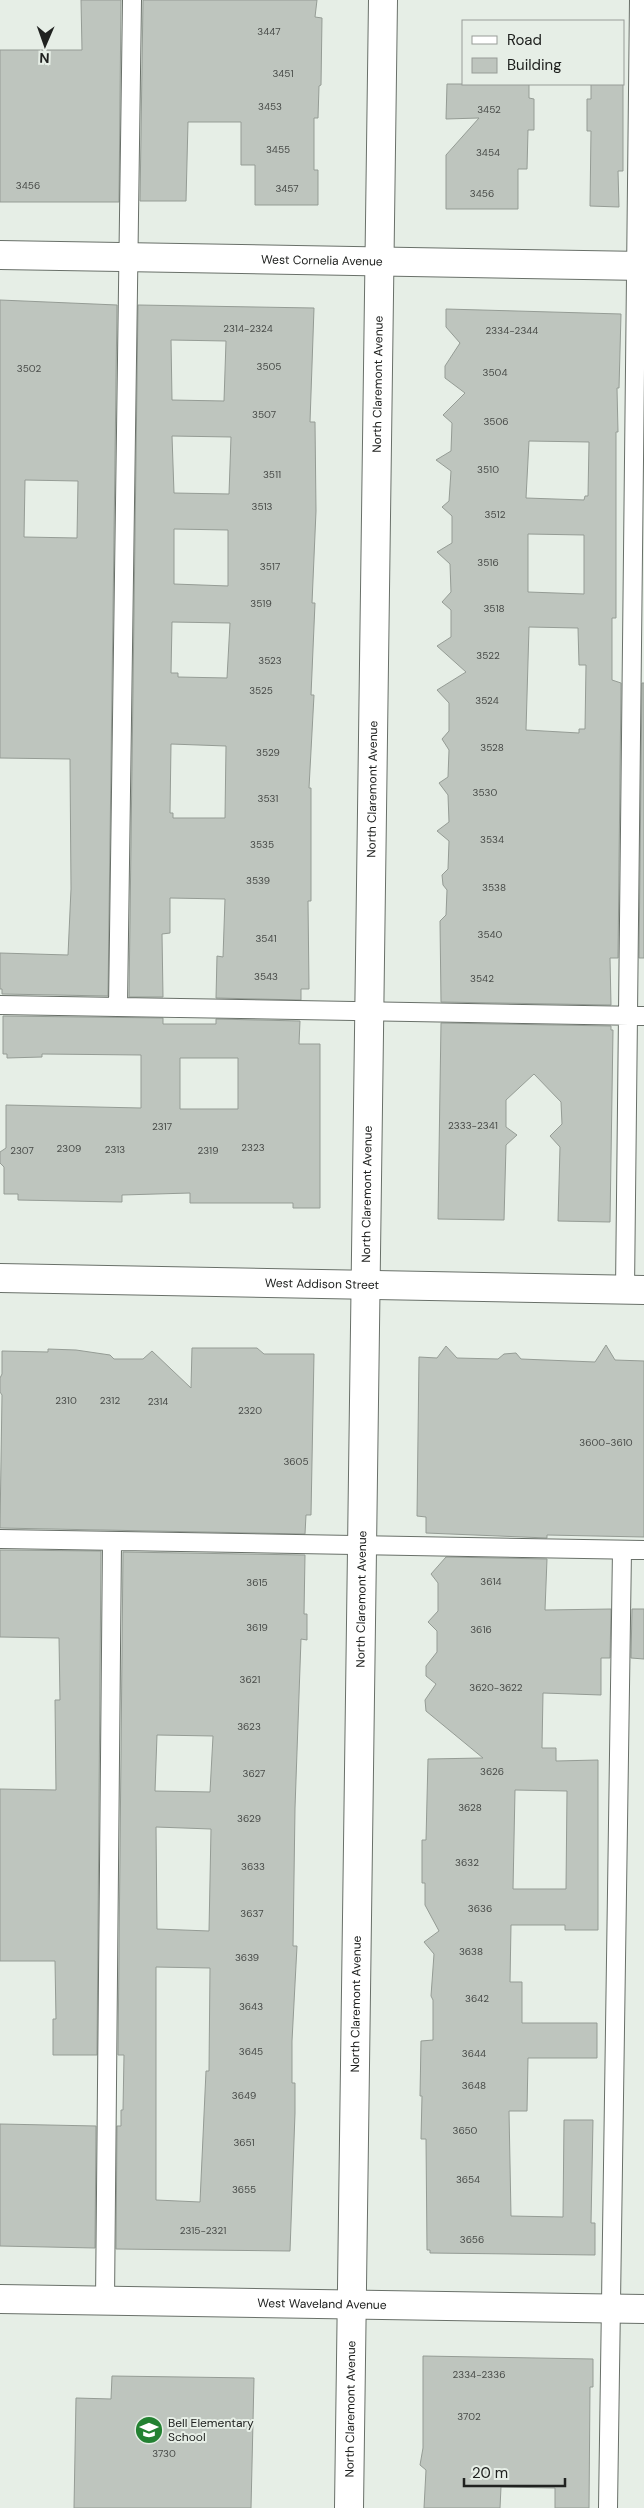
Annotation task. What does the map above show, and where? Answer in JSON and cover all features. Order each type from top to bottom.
[{"type":"street","name":"North Claremont Avenue","points":[[349,2508],[383,0]]},
{"type":"street","name":"West Cornelia Avenue","points":[[0,254],[640,266]]},
{"type":"street","name":"West Addison Street","points":[[0,1278],[635,1290]]},
{"type":"street","name":"West Waveland Avenue","points":[[0,2299],[644,2309]]},
{"type":"lane","points":[[118,1007],[132,0]]},
{"type":"lane","points":[[635,1290],[640,266],[639,0]]},
{"type":"lane","points":[[0,1005],[636,1015]]},
{"type":"lane","points":[[0,1539],[644,1550]]},
{"type":"lane","points":[[105,2301],[112,1541]]},
{"type":"lane","points":[[608,2508],[622,1550]]},
{"type":"building","points":[[81,0],[121,0],[119,202],[0,202],[0,50],[82,50]]},
{"type":"building","points":[[143,0],[317,0],[315,17],[322,18],[321,85],[319,86],[318,118],[314,118],[314,170],[318,170],[318,205],[255,205],[255,165],[241,165],[241,122],[188,122],[186,201],[140,201]]},
{"type":"building","points":[[447,84],[529,85],[529,98],[534,99],[534,130],[528,130],[527,169],[518,169],[518,209],[446,209],[446,155],[479,118],[446,119]]},
{"type":"building","points":[[591,85],[623,85],[623,171],[618,171],[619,207],[590,206],[591,131],[587,131],[587,99],[591,99]]},
{"type":"building","points":[[0,300],[117,305],[108,996],[2,994],[2,989],[0,989],[0,953],[68,955],[71,889],[70,759],[0,758]],"holes":[[[25,480],[78,481],[77,538],[24,537]]]},
{"type":"building","points":[[138,305],[314,308],[310,422],[315,422],[316,511],[311,695],[314,695],[309,788],[311,788],[311,901],[308,901],[309,989],[301,989],[301,1000],[216,998],[217,956],[223,957],[225,899],[170,898],[170,933],[162,934],[163,997],[129,997]],"holes":[[[171,340],[226,341],[224,401],[172,400]],[[172,436],[231,437],[229,494],[174,493]],[[174,529],[228,530],[228,586],[174,584]],[[172,622],[230,623],[227,678],[178,677],[178,673],[171,673]],[[171,744],[226,746],[225,818],[173,818],[173,813],[170,813]]]},
{"type":"building","points":[[446,309],[621,314],[619,388],[617,388],[618,432],[616,432],[616,618],[612,618],[612,680],[621,683],[618,958],[610,958],[611,1005],[441,1002],[440,921],[446,915],[447,890],[443,885],[442,875],[448,869],[449,841],[437,831],[449,822],[448,795],[439,783],[448,777],[449,750],[442,739],[449,731],[449,703],[437,690],[466,672],[437,646],[451,637],[451,610],[442,602],[451,592],[450,564],[437,552],[452,543],[452,516],[442,507],[449,501],[451,471],[436,460],[451,451],[452,423],[443,415],[465,393],[445,378],[445,366],[460,343],[446,327]],"holes":[[[529,441],[589,442],[588,496],[585,496],[584,500],[526,498]],[[528,534],[584,535],[584,594],[528,592]],[[529,627],[578,628],[579,665],[586,665],[585,729],[579,729],[579,733],[526,730]]]},
{"type":"building","points":[[642,683],[644,683],[644,958],[639,958]]},
{"type":"building","points":[[3,1016],[163,1018],[163,1024],[216,1024],[216,1019],[300,1021],[299,1044],[320,1044],[320,1208],[293,1208],[293,1203],[190,1203],[190,1193],[122,1195],[122,1202],[18,1200],[18,1194],[4,1194],[4,1167],[0,1163],[0,1152],[6,1148],[6,1105],[141,1108],[141,1055],[42,1054],[42,1057],[7,1058],[7,1054],[3,1054]],"holes":[[[180,1058],[238,1058],[238,1109],[180,1109]]]},
{"type":"building","points":[[441,1023],[611,1026],[611,1030],[613,1030],[610,1222],[558,1221],[560,1147],[550,1136],[562,1124],[561,1102],[534,1074],[506,1100],[506,1127],[517,1135],[506,1145],[504,1220],[438,1219]]},
{"type":"building","points":[[606,1345],[615,1360],[644,1361],[644,1537],[547,1535],[547,1538],[426,1533],[426,1517],[417,1516],[419,1357],[437,1358],[446,1346],[457,1358],[498,1359],[504,1354],[516,1353],[521,1359],[595,1362]]},
{"type":"building","points":[[192,1348],[257,1348],[264,1354],[314,1354],[311,1515],[306,1515],[305,1534],[0,1528],[2,1395],[0,1392],[0,1378],[2,1374],[2,1351],[48,1352],[48,1349],[76,1350],[110,1355],[114,1359],[143,1359],[152,1351],[191,1388]]},
{"type":"building","points":[[0,1550],[101,1551],[97,2055],[53,2055],[53,2019],[56,2019],[55,1961],[0,1961],[0,1789],[56,1790],[55,1700],[60,1700],[59,1638],[0,1637]]},
{"type":"building","points":[[123,1552],[305,1555],[304,1614],[307,1614],[307,1640],[301,1639],[295,1808],[293,1946],[297,1946],[292,2041],[292,2083],[295,2083],[295,2113],[290,2251],[116,2249],[117,2126],[121,2126],[121,2110],[123,2110],[124,2055],[118,2055]],"holes":[[[157,1735],[213,1736],[210,1792],[155,1791]],[[156,1827],[211,1829],[209,1931],[157,1929]],[[156,1967],[210,1968],[209,2071],[206,2071],[200,2202],[156,2200]]]},
{"type":"building","points":[[446,1557],[547,1559],[545,1610],[611,1609],[610,1658],[601,1658],[601,1695],[543,1693],[542,1748],[556,1748],[556,1761],[598,1760],[598,1930],[565,1930],[565,1925],[511,1925],[510,1982],[522,1982],[522,2023],[597,2023],[597,2058],[528,2058],[527,2111],[509,2111],[511,2216],[563,2217],[564,2120],[593,2120],[591,2223],[595,2223],[595,2255],[430,2253],[430,2250],[427,2250],[426,2139],[421,2139],[421,2041],[433,2040],[433,2000],[431,1996],[434,1954],[424,1942],[439,1931],[425,1905],[425,1883],[422,1883],[422,1840],[426,1840],[428,1759],[483,1758],[426,1711],[425,1700],[436,1684],[426,1676],[426,1666],[437,1652],[437,1631],[428,1622],[438,1611],[438,1583],[431,1574]],"holes":[[[515,1790],[567,1791],[566,1889],[513,1889]]]},
{"type":"building","points":[[632,1609],[644,1609],[644,1659],[631,1658]]},
{"type":"building","points":[[0,2124],[96,2126],[95,2248],[0,2246]]},
{"type":"building","points":[[423,2356],[593,2359],[593,2387],[590,2387],[589,2508],[555,2508],[555,2488],[501,2487],[500,2508],[424,2508],[426,2470],[420,2465],[423,2448]]},
{"type":"building","points":[[112,2376],[254,2378],[251,2508],[74,2508],[76,2398],[111,2399]]},
{"type":"place","name":"Bell Elementary School","points":[[149,2430]]}]
